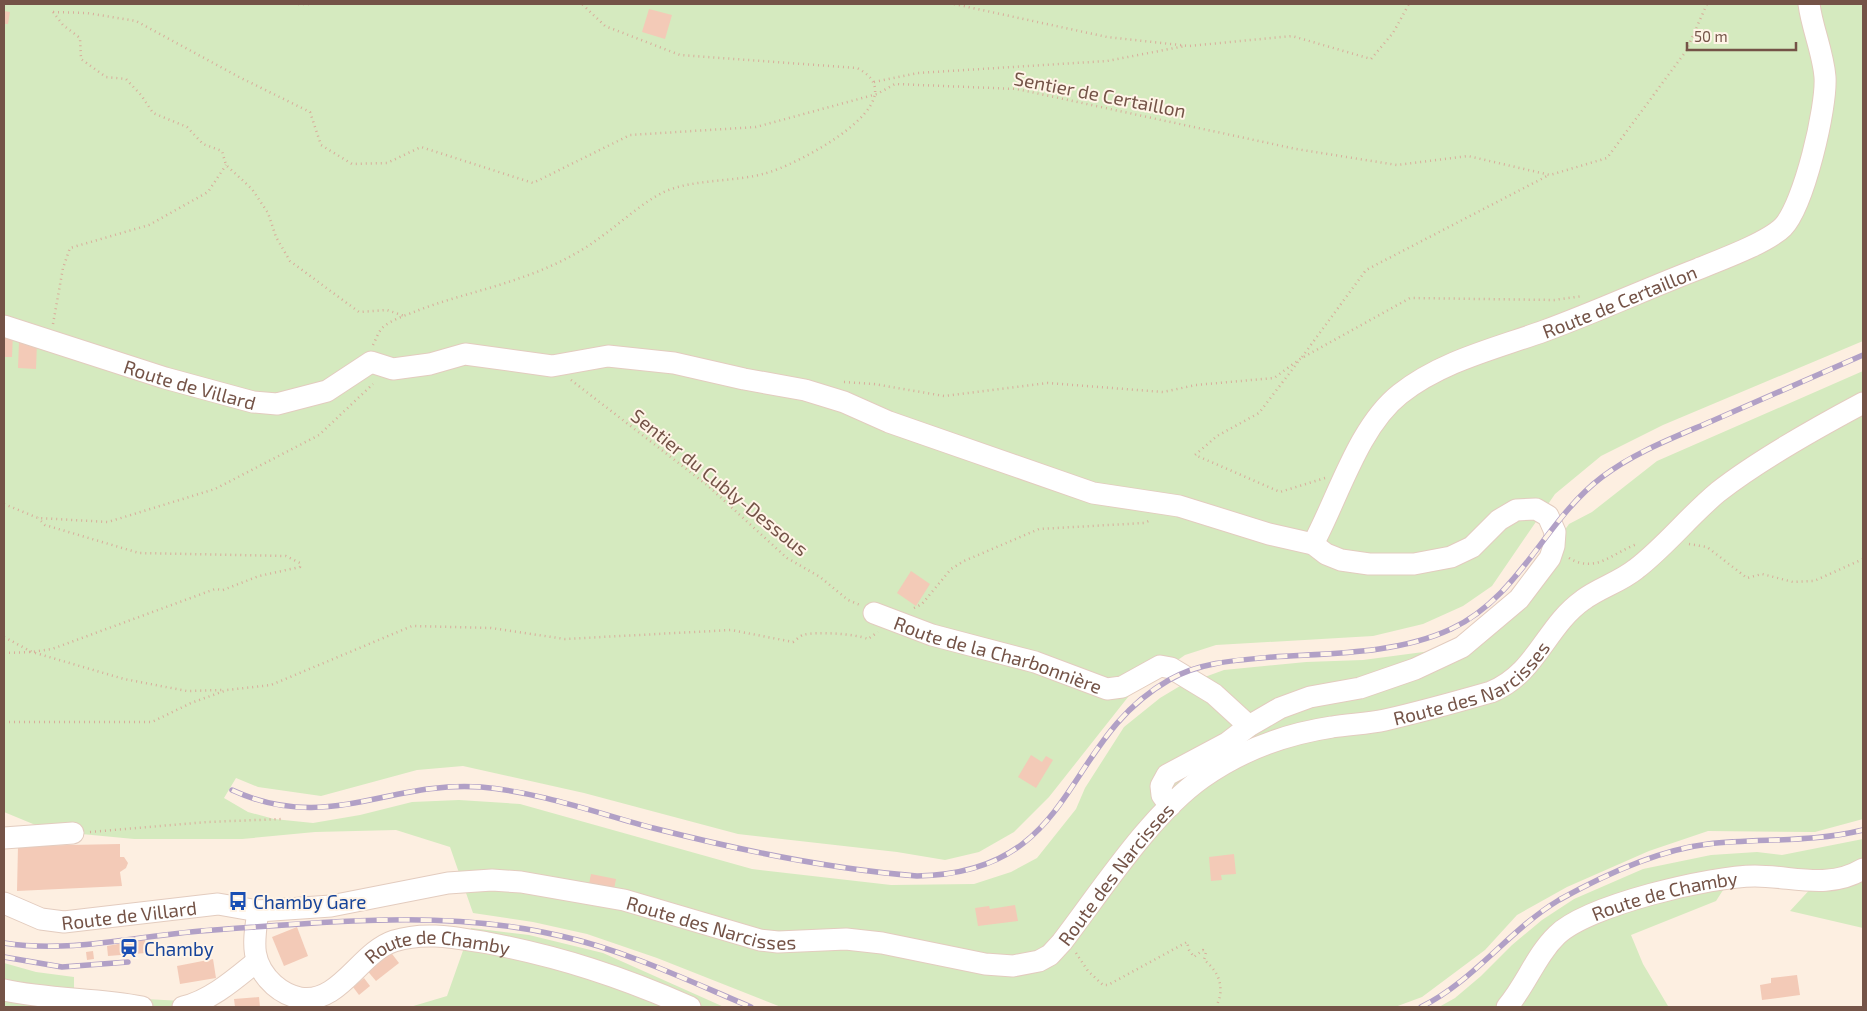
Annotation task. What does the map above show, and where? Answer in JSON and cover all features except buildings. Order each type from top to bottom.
[{"type":"street","name":"Route de Certaillon","points":[[1313,544],[1353,462],[1381,414],[1398,396],[1421,379],[1442,367],[1545,331],[1719,260],[1781,228],[1791,218],[1800,197],[1824,93],[1823,60],[1809,4]]},
{"type":"street","name":"Route de Villard","points":[[4,326],[206,390],[252,402],[277,404],[327,391],[371,362]]},
{"type":"street","points":[[371,362],[393,369],[430,364],[465,354],[552,366],[608,356],[674,363],[744,379],[805,390],[844,402],[889,422],[1093,493],[1180,506],[1269,534],[1313,544],[1326,554],[1341,560],[1391,565],[1428,563],[1472,547],[1508,514],[1516,510],[1530,508],[1548,516],[1556,532],[1550,558],[1519,599],[1462,647],[1415,669],[1360,688],[1294,702],[1249,726],[1227,743],[1167,775],[1163,780],[1162,795],[1170,806]]},
{"type":"street","name":"Route des Narcisses","points":[[258,911],[331,906],[448,883],[492,880],[521,882],[624,900],[760,940],[787,942],[846,938],[882,943],[1000,966],[1026,965],[1050,955],[1150,828],[1170,806],[1202,778],[1275,740],[1333,726],[1386,720],[1491,692],[1506,686],[1527,667],[1549,635],[1583,600],[1634,571],[1661,548],[1720,491],[1829,421],[1863,403]]},
{"type":"street","name":"Route de la Charbonnière","points":[[886,617],[932,635],[1035,662],[1107,688],[1122,687],[1160,666],[1171,668],[1214,694],[1249,726]]},
{"type":"street","points":[[4,838],[73,833]]},
{"type":"street","name":"Route de Chamby","points":[[1508,1007],[1548,945],[1559,933],[1590,915],[1651,896],[1720,878],[1757,876],[1826,882],[1854,875],[1863,869]]},
{"type":"street","name":"Route de Villard","points":[[4,904],[32,916],[56,922],[218,904],[258,911]]},
{"type":"street","points":[[183,1007],[193,1005],[236,978],[256,962],[255,938],[258,911]]},
{"type":"street","name":"Route de Chamby","points":[[256,962],[264,976],[281,991],[303,998],[315,998],[328,993],[370,954],[392,941],[426,935],[447,936],[511,948],[600,970],[690,1007]]},
{"type":"street","points":[[4,990],[23,994],[116,1002],[142,1007]]},
{"type":"path","points":[[298,4],[309,4]]},
{"type":"path","points":[[371,362],[372,345],[381,330],[404,316],[453,297],[520,278],[576,254],[667,191],[764,174],[786,166],[843,134],[860,118],[877,94],[874,82],[864,72],[848,66],[680,54],[606,26],[582,4]]},
{"type":"path","points":[[954,4],[1107,36],[1189,46]]},
{"type":"path","points":[[874,82],[918,73],[1108,61],[1189,46],[1292,36],[1371,58],[1393,33],[1409,4]]},
{"type":"path","name":"Sentier de Certaillon","points":[[226,165],[222,151],[203,144],[188,127],[153,113],[141,95],[126,79],[106,77],[81,59],[80,38],[63,25],[53,12],[87,13],[136,22],[239,77],[310,112],[321,145],[352,164],[387,164],[421,147],[533,183],[630,134],[756,127],[877,94],[895,84],[1016,89],[1315,152],[1397,166],[1468,156],[1550,175],[1608,158],[1686,51],[1707,4]]},
{"type":"path","points":[[49,341],[62,268],[70,248],[149,225],[208,192],[226,165],[252,189],[268,213],[276,237],[290,261],[359,312],[387,310],[404,316]]},
{"type":"path","points":[[1330,477],[1280,492],[1195,456],[1217,436],[1259,414],[1366,270],[1550,175]]},
{"type":"path","points":[[841,382],[874,384],[944,396],[1048,383],[1163,392],[1196,385],[1274,378],[1300,360],[1410,298],[1554,300],[1590,295]]},
{"type":"path","name":"Sentier du Cubly-Dessous","points":[[552,366],[708,485],[787,558],[820,577],[848,600],[886,617]]},
{"type":"path","points":[[4,504],[38,518],[108,522],[216,489],[319,435],[374,383]]},
{"type":"path","points":[[4,653],[52,649],[214,589],[223,590],[259,576],[300,567],[300,563],[286,556],[139,553],[44,525],[38,518]]},
{"type":"path","points":[[4,636],[32,652],[124,679],[187,691],[227,690],[271,685],[412,626],[491,628],[565,639],[731,630],[793,642],[804,635],[830,634],[861,636],[868,640],[876,634],[886,617],[922,604],[952,568],[1039,529],[1144,523],[1153,519]]},
{"type":"path","points":[[1554,546],[1571,559],[1582,564],[1595,565],[1618,552],[1643,542],[1668,550],[1677,544],[1707,547],[1746,578],[1762,574],[1793,582],[1814,582],[1863,559]]},
{"type":"path","points":[[4,722],[152,722],[191,703],[227,690]]},
{"type":"path","points":[[73,833],[207,822],[283,819]]},
{"type":"path","points":[[1074,948],[1088,970],[1102,985],[1108,985],[1187,942],[1194,958],[1203,950],[1206,952],[1204,960],[1213,966],[1220,981],[1221,997],[1216,1007]]},
{"type":"green space","points":[[4,4],[1863,4],[1863,341],[1663,425],[1601,456],[1555,494],[1492,586],[1463,606],[1423,624],[1373,636],[1216,645],[1185,655],[1132,692],[1049,797],[1014,832],[979,852],[945,860],[897,852],[738,834],[584,793],[463,766],[417,770],[321,796],[258,787],[236,778],[224,798],[248,812],[274,819],[313,823],[360,815],[412,802],[459,800],[520,804],[752,869],[891,885],[974,884],[1011,872],[1037,858],[1076,809],[1085,788],[1124,727],[1160,698],[1180,686],[1224,670],[1306,662],[1363,660],[1446,649],[1471,636],[1546,556],[1569,524],[1592,512],[1657,461],[1863,371],[1863,819],[1815,832],[1708,831],[1649,851],[1567,887],[1517,915],[1485,950],[1422,997],[1395,1007],[781,1007],[657,958],[587,934],[533,922],[473,913],[450,847],[396,830],[315,832],[242,839],[134,839],[50,831],[4,812]]},
{"type":"green space","points":[[1863,839],[1863,928],[1790,911],[1826,872],[1736,870],[1716,901],[1631,935],[1643,964],[1668,1006],[1671,1007],[1439,1007],[1455,998],[1542,920],[1574,899],[1643,869],[1711,855],[1757,852],[1782,855]]},
{"type":"green space","points":[[471,928],[529,935],[603,953],[724,1007],[410,1007],[447,996]]},
{"type":"green space","points":[[4,963],[36,972],[74,977],[74,990],[124,998],[184,1001],[194,1007],[4,1007]]},
{"type":"railway","points":[[232,790],[266,802],[298,807],[328,807],[417,791],[448,787],[481,787],[546,798],[685,836],[817,864],[917,876],[970,869],[1009,853],[1039,829],[1063,800],[1106,736],[1134,706],[1169,680],[1193,669],[1220,663],[1387,648],[1430,637],[1451,629],[1475,615],[1496,598],[1582,495],[1615,468],[1670,439],[1863,355]]},
{"type":"railway","points":[[1421,1007],[1458,984],[1541,912],[1576,891],[1631,865],[1670,852],[1708,844],[1805,839],[1863,830]]},
{"type":"railway","points":[[4,943],[30,946],[83,945],[188,932],[344,921],[431,920],[475,923],[518,928],[586,942],[658,967],[751,1007]]},
{"type":"railway","points":[[4,957],[62,967],[128,962]]},
{"type":"place","name":"Chamby Gare","points":[[238,901]]},
{"type":"place","name":"Chamby","points":[[129,948]]}]
